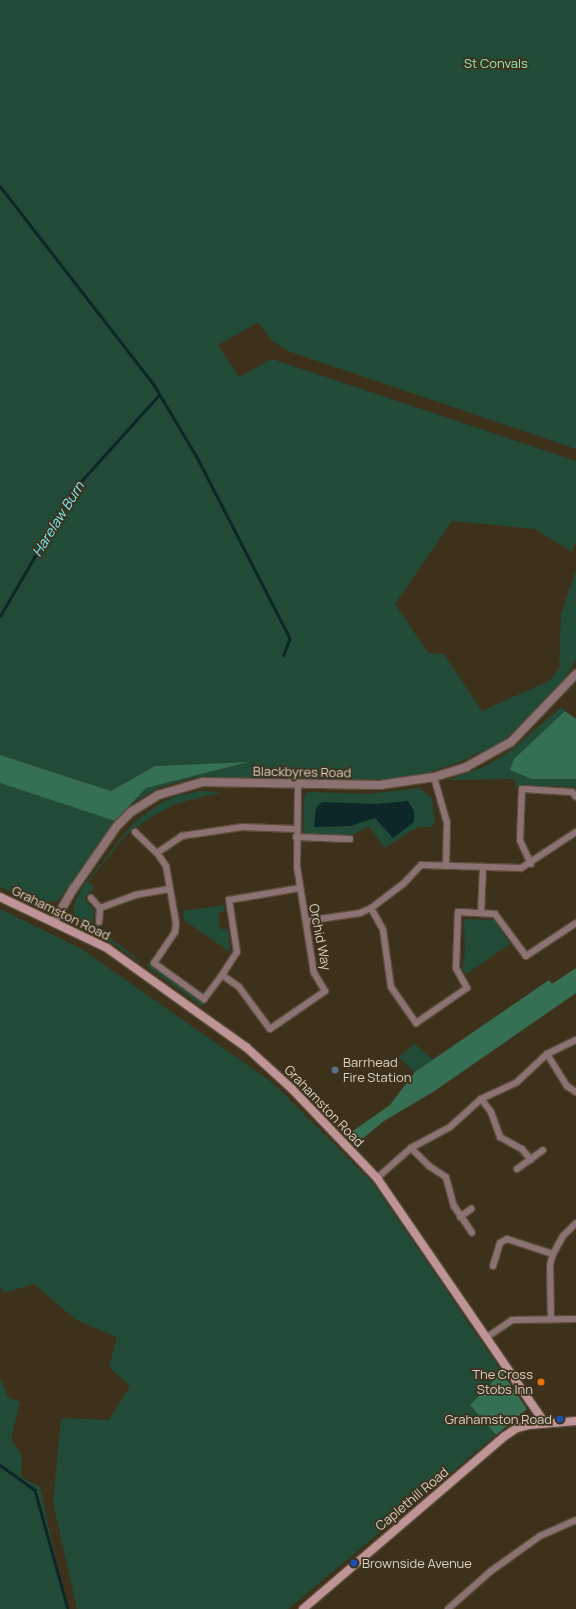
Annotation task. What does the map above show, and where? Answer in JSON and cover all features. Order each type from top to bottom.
[{"type":"main road","name":"Grahamston Road","points":[[0,897],[101,945],[246,1047],[269,1067],[377,1178],[545,1422]]},
{"type":"main road","name":"Caplethill Road","points":[[302,1609],[505,1436],[517,1428],[545,1422],[576,1421]]},
{"type":"street","name":"Blackbyres Road","points":[[54,922],[74,888],[117,826],[148,800],[170,790],[203,782],[380,785],[434,776],[466,767],[511,742],[576,674]]},
{"type":"street","points":[[434,776],[447,823],[446,866]]},
{"type":"street","name":"Orchid Way","points":[[222,975],[239,987],[270,1028],[325,991],[314,972],[300,888],[296,837],[298,783]]},
{"type":"street","points":[[530,864],[520,840],[522,789],[572,792],[576,797]]},
{"type":"street","points":[[157,853],[174,840],[190,834],[242,827],[296,829]]},
{"type":"street","points":[[135,832],[157,853],[166,866],[176,923],[175,932],[154,963],[204,999],[237,952],[229,900],[300,888]]},
{"type":"street","points":[[306,921],[360,913],[371,908],[403,884],[421,865],[521,868],[530,864],[576,832]]},
{"type":"street","points":[[296,837],[350,839]]},
{"type":"street","points":[[481,913],[483,867]]},
{"type":"street","points":[[100,908],[135,896],[169,889]]},
{"type":"street","points":[[91,898],[100,908],[99,922]]},
{"type":"street","points":[[371,908],[383,930],[391,987],[416,1023],[467,988],[456,968],[458,912],[494,914],[499,917],[526,956],[576,923]]},
{"type":"street","points":[[377,1178],[411,1148],[450,1127],[481,1100],[517,1082],[547,1054],[576,1040]]},
{"type":"street","points":[[547,1054],[567,1086],[576,1092]]},
{"type":"street","points":[[481,1100],[492,1112],[500,1138],[522,1149],[531,1160]]},
{"type":"street","points":[[411,1148],[429,1166],[446,1177],[452,1200],[460,1217],[472,1233]]},
{"type":"street","points":[[517,1168],[531,1160],[543,1150]]},
{"type":"street","points":[[460,1217],[471,1209]]},
{"type":"street","points":[[551,1319],[550,1265],[553,1254],[563,1236],[576,1223]]},
{"type":"street","points":[[494,1266],[500,1243],[507,1239],[553,1254]]},
{"type":"street","points":[[487,1337],[512,1320],[576,1318]]},
{"type":"street","points":[[448,1609],[491,1571],[540,1536],[576,1520]]},
{"type":"green space","name":"St Convals","points":[[0,0],[576,0],[576,449],[288,351],[272,341],[258,322],[218,345],[239,377],[272,359],[576,461],[576,540],[572,552],[535,529],[452,521],[395,604],[428,653],[444,654],[482,711],[549,681],[559,669],[561,614],[576,570],[576,660],[560,685],[528,719],[499,744],[457,763],[414,777],[358,781],[197,777],[158,788],[130,805],[146,788],[246,763],[155,766],[111,791],[0,755]]},
{"type":"green space","points":[[561,707],[565,711],[542,733],[563,779],[576,779],[576,790],[574,787],[519,785],[516,789],[515,779],[448,780],[486,766],[514,748]]},
{"type":"green space","points":[[565,711],[576,719],[576,779],[532,779],[510,770],[514,759]]},
{"type":"green space","points":[[0,755],[111,791],[155,766],[249,762],[146,788],[115,821],[0,783]]},
{"type":"green space","points":[[0,783],[115,821],[58,901],[38,904],[0,887]]},
{"type":"green space","points":[[419,788],[432,798],[435,823],[431,827],[418,827],[384,848],[369,826],[351,836],[303,834],[304,798],[307,792],[368,794]]},
{"type":"green space","points":[[201,791],[222,792],[175,804],[154,815],[126,835],[88,882],[95,887],[84,898],[94,910],[93,925],[99,926],[98,931],[123,947],[144,965],[77,920],[73,910],[75,902],[83,886],[133,823],[161,803],[179,795]]},
{"type":"green space","points":[[224,905],[225,911],[218,913],[220,929],[228,929],[230,952],[184,920],[183,911]]},
{"type":"green space","points":[[0,909],[80,948],[273,1083],[373,1183],[502,1372],[470,1405],[496,1435],[288,1609],[77,1609],[53,1503],[61,1418],[109,1420],[130,1386],[109,1367],[117,1337],[76,1320],[34,1284],[4,1293],[0,1286]]},
{"type":"green space","points":[[464,919],[494,920],[510,944],[466,974],[462,969],[465,952]]},
{"type":"green space","points":[[149,963],[205,1004],[202,1007],[147,966]]},
{"type":"green space","points":[[576,968],[576,993],[433,1092],[384,1121],[356,1144],[347,1135],[390,1105],[415,1072],[549,980],[552,984]]},
{"type":"green space","points":[[415,1044],[433,1060],[415,1072],[398,1057]]},
{"type":"green space","points":[[502,1372],[527,1409],[496,1435],[470,1405]]},
{"type":"green space","points":[[0,1377],[8,1397],[20,1402],[11,1439],[22,1456],[21,1477],[40,1487],[67,1609],[0,1609]]},
{"type":"water","points":[[408,801],[414,811],[414,822],[393,838],[375,818],[350,826],[314,827],[316,808],[322,802],[376,804]]},
{"type":"waterway","points":[[0,186],[153,383],[197,457],[287,632],[290,639],[284,655]]},
{"type":"waterway","name":"Harelaw Burn","points":[[0,616],[74,489],[159,395]]},
{"type":"waterway","points":[[0,1465],[35,1490],[68,1609]]},
{"type":"place","name":"Barrhead Fire Station","points":[[335,1070]]},
{"type":"place","name":"The Cross Stobs Inn","points":[[541,1382]]},
{"type":"place","name":"Grahamston Road","points":[[560,1419]]},
{"type":"place","name":"Brownside Avenue","points":[[354,1563]]}]
